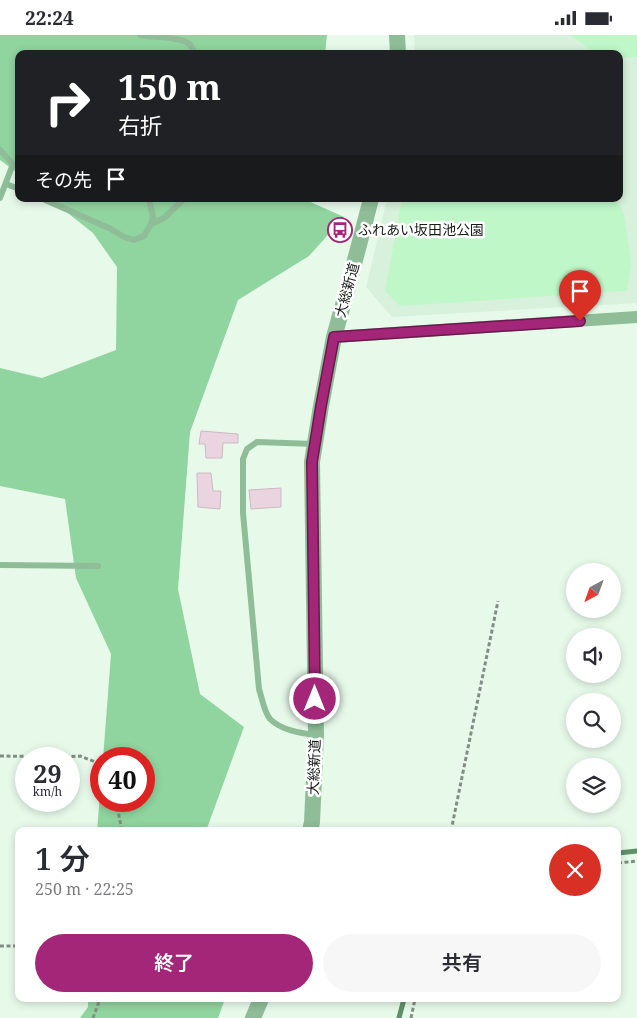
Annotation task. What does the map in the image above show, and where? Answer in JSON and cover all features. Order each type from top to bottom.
[{"type":"street","points":[[397,35],[398,50]]},
{"type":"street","name":"大総新道","points":[[311,827],[316,735],[312,462],[334,337],[370,202]]},
{"type":"street","points":[[334,337],[637,317]]},
{"type":"street","points":[[253,1018],[259,1002]]},
{"type":"lane","points":[[140,35],[180,39],[191,46],[192,50]]},
{"type":"lane","points":[[0,150],[13,164],[0,198]]},
{"type":"lane","points":[[6,184],[15,187]]},
{"type":"lane","points":[[50,202],[134,240],[144,236],[151,225],[153,217],[150,202]]},
{"type":"lane","points":[[151,225],[164,218],[181,202]]},
{"type":"lane","points":[[315,444],[257,442],[247,449],[243,459],[243,513],[259,689],[265,708],[270,718],[284,727],[302,734],[316,735]]},
{"type":"lane","points":[[0,565],[98,566]]},
{"type":"path","points":[[452,827],[498,601]]},
{"type":"path","points":[[0,756],[80,756],[90,760]]},
{"type":"path","points":[[118,812],[121,827]]},
{"type":"path","points":[[621,863],[637,861]]},
{"type":"path","points":[[0,946],[15,946]]},
{"type":"path","points":[[93,1018],[99,1002]]},
{"type":"path","points":[[411,1018],[414,1002]]},
{"type":"shaded area","points":[[414,35],[637,35],[637,303],[392,317],[366,287],[386,202],[623,202],[623,50],[415,50]]},
{"type":"green space","points":[[0,35],[327,35],[325,50],[15,50],[15,171],[0,160]]},
{"type":"green space","points":[[570,35],[637,35],[637,57],[623,58],[623,50],[591,50]]},
{"type":"green space","points":[[54,202],[311,202],[344,217],[309,256],[238,300],[190,432],[178,589],[200,694],[244,727],[207,827],[97,827],[99,812],[155,812],[155,747],[104,747],[111,654],[76,578],[65,499],[0,486],[0,368],[42,378],[116,350],[117,267],[93,233]]},
{"type":"green space","points":[[401,202],[618,202],[624,214],[631,262],[627,291],[400,306],[385,291]]},
{"type":"green space","points":[[88,1002],[224,1002],[218,1018],[80,1018],[88,1007]]},
{"type":"building","points":[[201,431],[238,434],[238,443],[223,443],[222,458],[206,458],[205,444],[199,444]]},
{"type":"building","points":[[197,473],[211,473],[213,491],[221,491],[220,509],[198,507]]},
{"type":"building","points":[[281,488],[281,507],[251,509],[249,490]]},
{"type":"waterway","points":[[621,853],[637,851]]},
{"type":"waterway","points":[[399,1018],[403,1002]]},
{"type":"place","name":"ふれあい坂田池公園","points":[[340,230]]},
{"type":"route","points":[[315,699],[312,462],[334,337],[580,321]]}]
